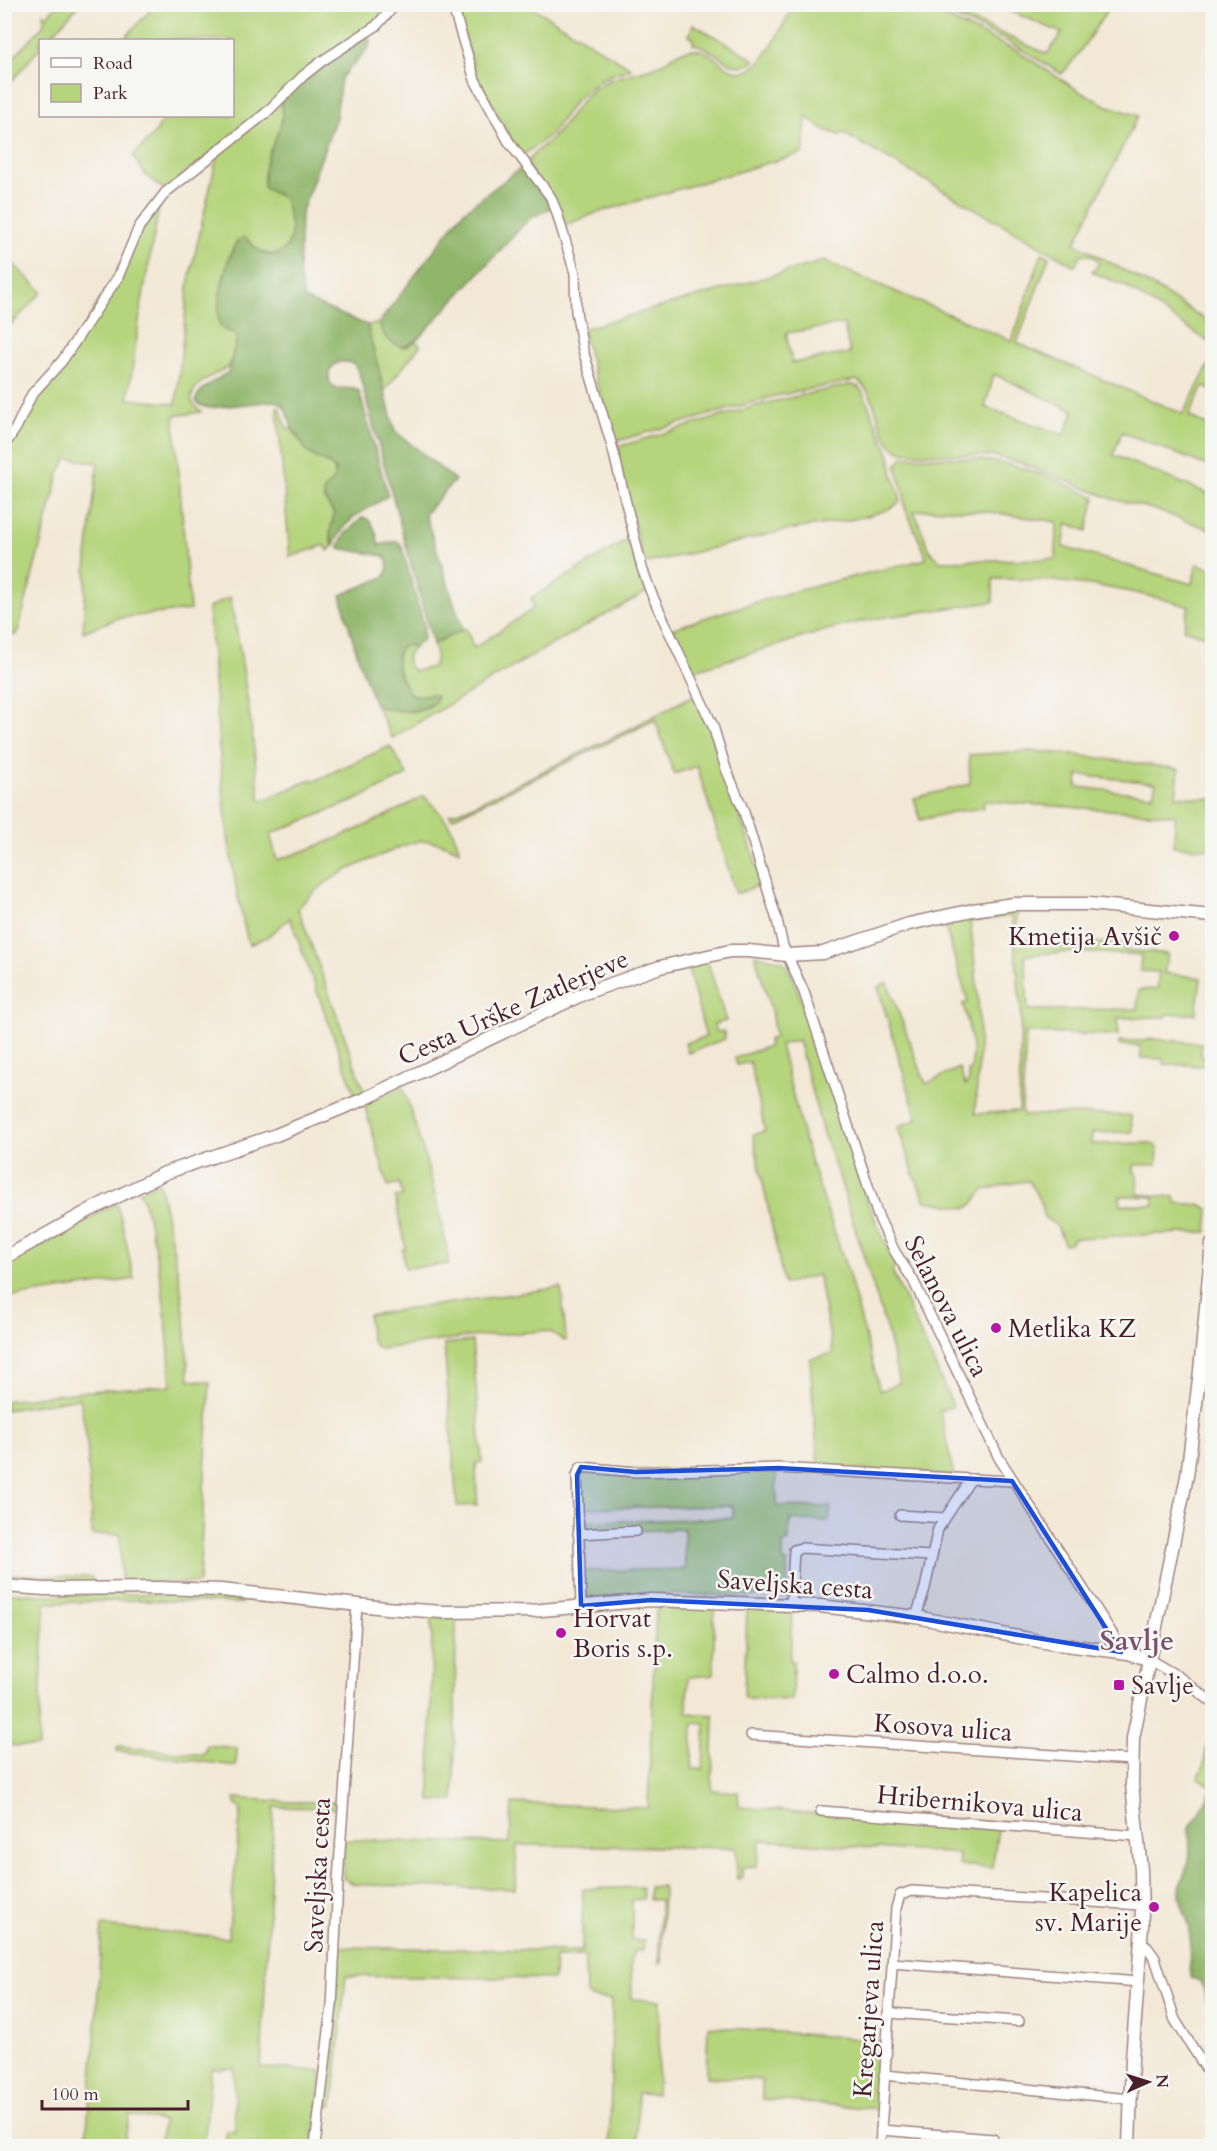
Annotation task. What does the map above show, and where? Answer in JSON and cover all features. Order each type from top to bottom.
[{"type":"street","points":[[4,446],[16,428],[32,394],[62,361],[118,277],[139,228],[159,200],[177,183],[266,113],[303,76],[329,56],[376,26],[396,4]]},
{"type":"street","name":"Selanova ulica","points":[[452,4],[475,80],[509,142],[550,196],[556,210],[575,273],[576,311],[583,350],[612,446],[642,568],[652,595],[713,726],[742,809],[787,955],[804,992],[878,1216],[895,1252],[913,1280],[999,1458],[1113,1635],[1121,1652]]},
{"type":"street","name":"Cesta Urške Zatlerjeve","points":[[4,1258],[90,1210],[165,1173],[276,1135],[364,1099],[529,1018],[603,986],[660,966],[730,951],[787,955],[823,953],[909,924],[1014,904],[1089,904],[1212,916]]},
{"type":"street","points":[[1129,2146],[1130,2099],[1142,1944],[1142,1905],[1132,1785],[1135,1725],[1187,1476],[1206,1372],[1212,1244]]},
{"type":"street","points":[[581,1606],[577,1474],[581,1467],[636,1472],[778,1468],[1012,1481]]},
{"type":"street","points":[[916,1617],[926,1587],[938,1529],[971,1479]]},
{"type":"street","points":[[900,1515],[944,1518]]},
{"type":"street","points":[[578,1534],[636,1531]]},
{"type":"street","points":[[791,1604],[794,1550],[801,1548],[931,1556]]},
{"type":"street","name":"Saveljska cesta","points":[[4,1586],[44,1589],[202,1588],[257,1592],[357,1605],[472,1612],[531,1611],[651,1600],[791,1604],[868,1610],[1049,1643],[1136,1654],[1179,1677],[1212,1702]]},
{"type":"street","name":"Saveljska cesta","points":[[315,2146],[332,2006],[357,1605]]},
{"type":"street","name":"Kosova ulica","points":[[751,1735],[1132,1760]]},
{"type":"street","name":"Hribernikova ulica","points":[[820,1811],[1137,1836]]},
{"type":"street","name":"Kregarjeva ulica","points":[[880,2146],[891,1963],[897,1901],[904,1892],[1142,1905]]},
{"type":"street","points":[[1142,1944],[1155,1958],[1175,2020],[1212,2078]]},
{"type":"street","points":[[891,1963],[1138,1982]]},
{"type":"street","points":[[888,2013],[1019,2022]]},
{"type":"street","points":[[884,2075],[1130,2099]]},
{"type":"street","name":"Kregarjeva ulica","points":[[881,2130],[993,2139]]},
{"type":"highlighted area","points":[[581,1467],[636,1472],[778,1468],[1012,1481],[1121,1652],[868,1610],[651,1600],[581,1606],[577,1475]]},
{"type":"green space","points":[[57,5],[79,5],[48,39],[39,39],[39,49],[5,89],[5,66],[42,27],[43,13],[47,16]]},
{"type":"green space","points":[[155,5],[392,5],[374,24],[165,190],[146,176],[133,156],[156,132],[164,117],[234,117],[234,39],[125,38]]},
{"type":"green space","points":[[455,5],[529,5],[631,68],[603,78],[587,90],[576,100],[550,135],[522,156],[475,72]]},
{"type":"green space","points":[[794,5],[919,5],[1017,51],[1079,91],[1106,105],[1138,116],[1075,243],[1159,290],[1212,324],[1212,344],[1125,286],[1092,272],[1099,264],[1092,256],[1081,254],[1075,266],[843,133],[839,135],[825,130],[806,117],[803,153],[596,213],[563,226],[527,164],[593,89],[621,76],[662,64],[689,49],[702,50],[736,71],[743,72],[751,69],[769,49]]},
{"type":"green space","points":[[927,5],[938,5],[1047,54],[1062,33],[996,5],[1111,5],[1062,74],[1007,41]]},
{"type":"green space","points":[[693,24],[755,60],[747,65],[731,64],[709,50],[693,44],[694,39],[689,35]]},
{"type":"green space","points":[[367,35],[370,40],[369,47],[341,78],[336,117],[301,214],[299,273],[304,299],[367,325],[395,431],[455,480],[425,514],[463,630],[433,644],[359,373],[354,364],[337,363],[330,370],[330,381],[332,387],[359,391],[388,496],[354,517],[344,527],[333,546],[330,533],[334,513],[327,502],[324,490],[333,481],[335,469],[307,451],[294,431],[282,405],[274,401],[210,408],[196,401],[202,390],[228,372],[237,338],[236,335],[221,327],[218,317],[223,279],[237,244],[242,238],[246,238],[262,252],[272,255],[282,251],[290,242],[290,224],[284,198],[264,188],[267,159],[281,124],[281,102],[304,77]]},
{"type":"green space","points":[[281,102],[283,116],[267,159],[264,188],[284,198],[290,224],[290,240],[287,247],[278,254],[259,251],[250,242],[237,241],[228,262],[224,284],[224,330],[237,335],[230,366],[205,380],[195,389],[192,401],[201,412],[174,416],[190,610],[118,618],[83,632],[87,557],[98,463],[67,458],[59,474],[17,635],[5,633],[5,451],[32,401],[61,366],[160,202],[141,307],[128,399],[176,404],[189,280],[217,157],[215,156]]},
{"type":"green space","points":[[522,167],[546,197],[551,208],[529,219],[416,341],[403,347],[390,342],[382,332],[379,323],[463,212]]},
{"type":"green space","points":[[1042,253],[1049,257],[1017,343],[1183,414],[1212,359],[1212,391],[1203,386],[1189,416],[1212,428],[1212,468],[1122,432],[1113,455],[1209,494],[1212,485],[1212,530],[1153,509],[1113,499],[1021,463],[994,456],[905,453],[893,447],[887,439],[869,393],[856,380],[775,396],[621,440],[612,439],[582,329],[824,261],[1012,341]],"holes":[[[844,324],[850,353],[792,363],[786,333]],[[994,374],[1074,411],[1064,435],[985,407]]]},
{"type":"green space","points":[[5,256],[42,292],[4,331]]},
{"type":"green space","points":[[379,323],[383,333],[392,342],[407,347],[416,341],[420,346],[384,391],[367,325]]},
{"type":"green space","points":[[849,385],[857,386],[862,391],[890,456],[900,502],[890,508],[860,518],[779,532],[644,563],[614,448],[766,403]]},
{"type":"green space","points":[[277,407],[280,408],[287,429],[291,428],[309,452],[334,469],[335,477],[323,498],[334,516],[331,534],[333,546],[328,551],[325,545],[290,557]]},
{"type":"green space","points":[[903,457],[993,461],[1031,471],[1095,497],[1087,531],[1067,523],[1063,547],[1192,584],[1197,564],[1212,569],[1212,638],[1183,629],[1189,607],[1171,601],[1085,584],[993,579],[993,602],[878,618],[830,629],[692,671],[672,629],[766,599],[926,559],[904,505],[904,495],[896,466]],"holes":[[[944,509],[990,512],[1057,522],[1056,559],[940,561],[930,551],[914,511]]]},
{"type":"green space","points":[[363,517],[373,525],[379,545],[397,541],[401,544],[424,626],[423,639],[414,648],[409,645],[402,646],[397,657],[400,676],[410,694],[437,696],[435,702],[413,711],[399,711],[376,706],[365,679],[341,595],[384,577],[388,569],[384,556],[338,548],[345,534]]},
{"type":"green space","points":[[630,538],[637,568],[647,592],[535,654],[392,738],[376,706],[401,711],[419,711],[433,703],[437,696],[410,694],[400,676],[397,664],[397,657],[402,646],[409,645],[414,648],[407,659],[409,667],[415,671],[432,667],[436,656],[433,644],[463,630],[466,629],[474,648],[534,608],[531,598]]},
{"type":"green space","points":[[230,597],[244,673],[260,800],[312,779],[314,781],[390,746],[407,775],[356,800],[270,834],[277,860],[352,832],[424,796],[446,820],[460,851],[430,841],[410,843],[338,875],[317,889],[298,908],[365,1093],[356,1097],[290,918],[267,937],[249,945],[239,904],[226,820],[208,608]]},
{"type":"green space","points":[[694,695],[710,728],[762,884],[736,894],[697,766],[674,774],[655,720],[452,818],[449,814],[463,810],[622,733]]},
{"type":"green space","points":[[1030,751],[1179,769],[1176,796],[1212,799],[1212,849],[1173,846],[1176,815],[984,801],[983,808],[920,820],[914,798],[970,784],[969,755]],"holes":[[[1078,775],[1156,783],[1153,795],[1077,787]]]},
{"type":"green space","points":[[1017,910],[1020,940],[1125,944],[1125,950],[1168,954],[1164,973],[1201,978],[1196,1014],[1118,1018],[1118,1035],[1026,1033],[1022,1110],[1023,1116],[1131,1115],[1132,1132],[1092,1133],[1091,1144],[1151,1143],[1158,1148],[1157,1165],[1134,1165],[1138,1194],[1174,1197],[1176,1203],[1201,1205],[1209,1209],[1207,1232],[1074,1238],[1070,1243],[1064,1244],[1057,1226],[1044,1217],[1043,1207],[1029,1181],[984,1190],[967,1208],[926,1201],[914,1175],[898,1127],[917,1119],[878,987],[887,982],[926,1084],[959,1068],[965,1085],[969,1081],[968,1071],[971,1070],[972,1062],[971,1037],[963,1004],[968,1002],[944,923]],"holes":[[[1012,916],[1021,1010],[1019,1111],[975,1114],[979,1013],[970,922]],[[1071,952],[1141,955],[1140,971],[1159,972],[1157,989],[1139,990],[1137,1009],[1028,1010],[1025,955]],[[1120,1196],[1154,1197],[1154,1205],[1121,1205]]]},
{"type":"green space","points":[[755,955],[782,961],[789,968],[821,1053],[867,1201],[896,1266],[892,1271],[953,1406],[940,1411],[954,1476],[818,1467],[810,1359],[833,1353],[818,1275],[784,1284],[753,1135],[765,1131],[750,1062],[737,1065],[735,1058],[769,1046],[768,1040],[775,1037],[771,1009]],"holes":[[[798,1040],[823,1133],[887,1331],[899,1383],[880,1391],[848,1272],[808,1154],[780,1045]]]},
{"type":"green space","points":[[707,960],[726,1021],[714,1024],[717,1032],[724,1031],[725,1039],[688,1053],[685,1043],[706,1037],[687,965]]},
{"type":"green space","points":[[1151,1039],[1201,1043],[1201,1056],[1211,1058],[1208,1066],[1164,1064],[1163,1059],[1141,1058],[1140,1046],[1119,1045],[1119,1041]]},
{"type":"green space","points":[[403,1087],[436,1196],[449,1264],[405,1268],[402,1249],[406,1248],[395,1198],[403,1196],[399,1183],[388,1186],[364,1104]]},
{"type":"green space","points":[[159,1182],[180,1282],[189,1380],[210,1382],[199,1583],[121,1582],[120,1534],[92,1535],[87,1441],[80,1398],[5,1410],[5,1401],[108,1389],[171,1386],[161,1279],[148,1217],[139,1191]]},
{"type":"green space","points":[[116,1203],[134,1279],[5,1298],[4,1264],[49,1242]]},
{"type":"green space","points":[[561,1287],[566,1340],[564,1341],[553,1333],[543,1331],[468,1337],[380,1349],[371,1339],[368,1315]]},
{"type":"green space","points":[[472,1341],[482,1462],[476,1463],[477,1505],[457,1506],[444,1344]]},
{"type":"green space","points":[[581,1470],[776,1470],[777,1506],[831,1507],[829,1521],[790,1520],[788,1542],[783,1543],[783,1561],[787,1562],[788,1597],[650,1594],[586,1599],[583,1575],[585,1571],[685,1569],[684,1529],[582,1533],[581,1522],[733,1518],[733,1506],[580,1508]]},
{"type":"green space","points":[[4,1574],[92,1577],[92,1583],[5,1580]]},
{"type":"green space","points":[[4,1592],[41,1595],[141,1594],[241,1597],[241,1603],[143,1600],[45,1603],[38,1747],[5,1745]]},
{"type":"green space","points":[[660,1605],[711,1605],[714,1609],[714,1675],[688,1677],[687,1713],[714,1715],[712,1790],[738,1792],[739,1807],[998,1829],[992,1868],[959,1865],[959,1854],[760,1840],[757,1866],[742,1867],[742,1877],[737,1879],[736,1848],[517,1845],[515,1889],[368,1885],[354,1884],[343,1878],[343,1840],[510,1843],[512,1803],[648,1808],[656,1612]],"holes":[[[693,1723],[705,1724],[703,1769],[692,1769]]]},
{"type":"green space","points":[[747,1607],[792,1609],[790,1661],[793,1661],[792,1700],[744,1698]]},
{"type":"green space","points":[[432,1617],[456,1618],[454,1801],[430,1801]]},
{"type":"green space","points":[[207,1745],[237,1748],[236,1766],[117,1751],[118,1746],[204,1755]]},
{"type":"green space","points":[[1207,1745],[1212,1747],[1212,1787],[1198,1778],[1203,1769]]},
{"type":"green space","points":[[1212,1788],[1212,2059],[1208,2050],[1210,2018],[1206,1996],[1200,1981],[1192,1978],[1189,1961],[1190,1931],[1180,1891],[1189,1860],[1189,1827],[1199,1815]]},
{"type":"green space","points":[[235,1798],[291,1802],[340,1802],[340,1811],[332,1808],[274,1807],[261,2068],[322,2071],[313,2146],[226,2146],[226,2131],[235,2131],[234,2068],[211,2069],[204,2146],[159,2146],[163,2121],[129,2115],[124,2146],[85,2146],[93,2069],[102,1926],[228,1938],[241,1809],[235,1804]]},
{"type":"green space","points":[[663,1886],[661,1964],[659,1964],[660,1900],[649,1899],[649,1887]]},
{"type":"green space","points":[[642,1887],[643,1899],[632,1900],[632,1940],[644,1941],[643,1951],[634,1951],[631,1958],[632,1999],[660,2000],[657,2094],[638,2093],[637,2146],[610,2146],[612,2000],[591,1998],[586,1993],[585,1956],[555,1957],[554,1979],[346,1976],[332,2106],[327,2106],[324,2102],[334,2030],[338,1947],[582,1951],[583,1889]]},
{"type":"green space","points":[[708,2026],[883,2041],[879,2109],[762,2099],[762,2080],[706,2077]]},
{"type":"railway","points":[[4,2143],[25,2146]]},
{"type":"place","name":"Kmetija Avšič","points":[[1174,936]]},
{"type":"place","name":"Metlika KZ","points":[[996,1328]]},
{"type":"place","name":"Horvat Boris s.p.","points":[[561,1633]]},
{"type":"place","name":"Calmo d.o.o.","points":[[834,1674]]},
{"type":"place","name":"Savlje","points":[[1119,1685]]},
{"type":"place","name":"Kapelica sv. Marije","points":[[1154,1907]]},
{"type":"district","name":"Savlje","points":[[1137,1640]]}]
